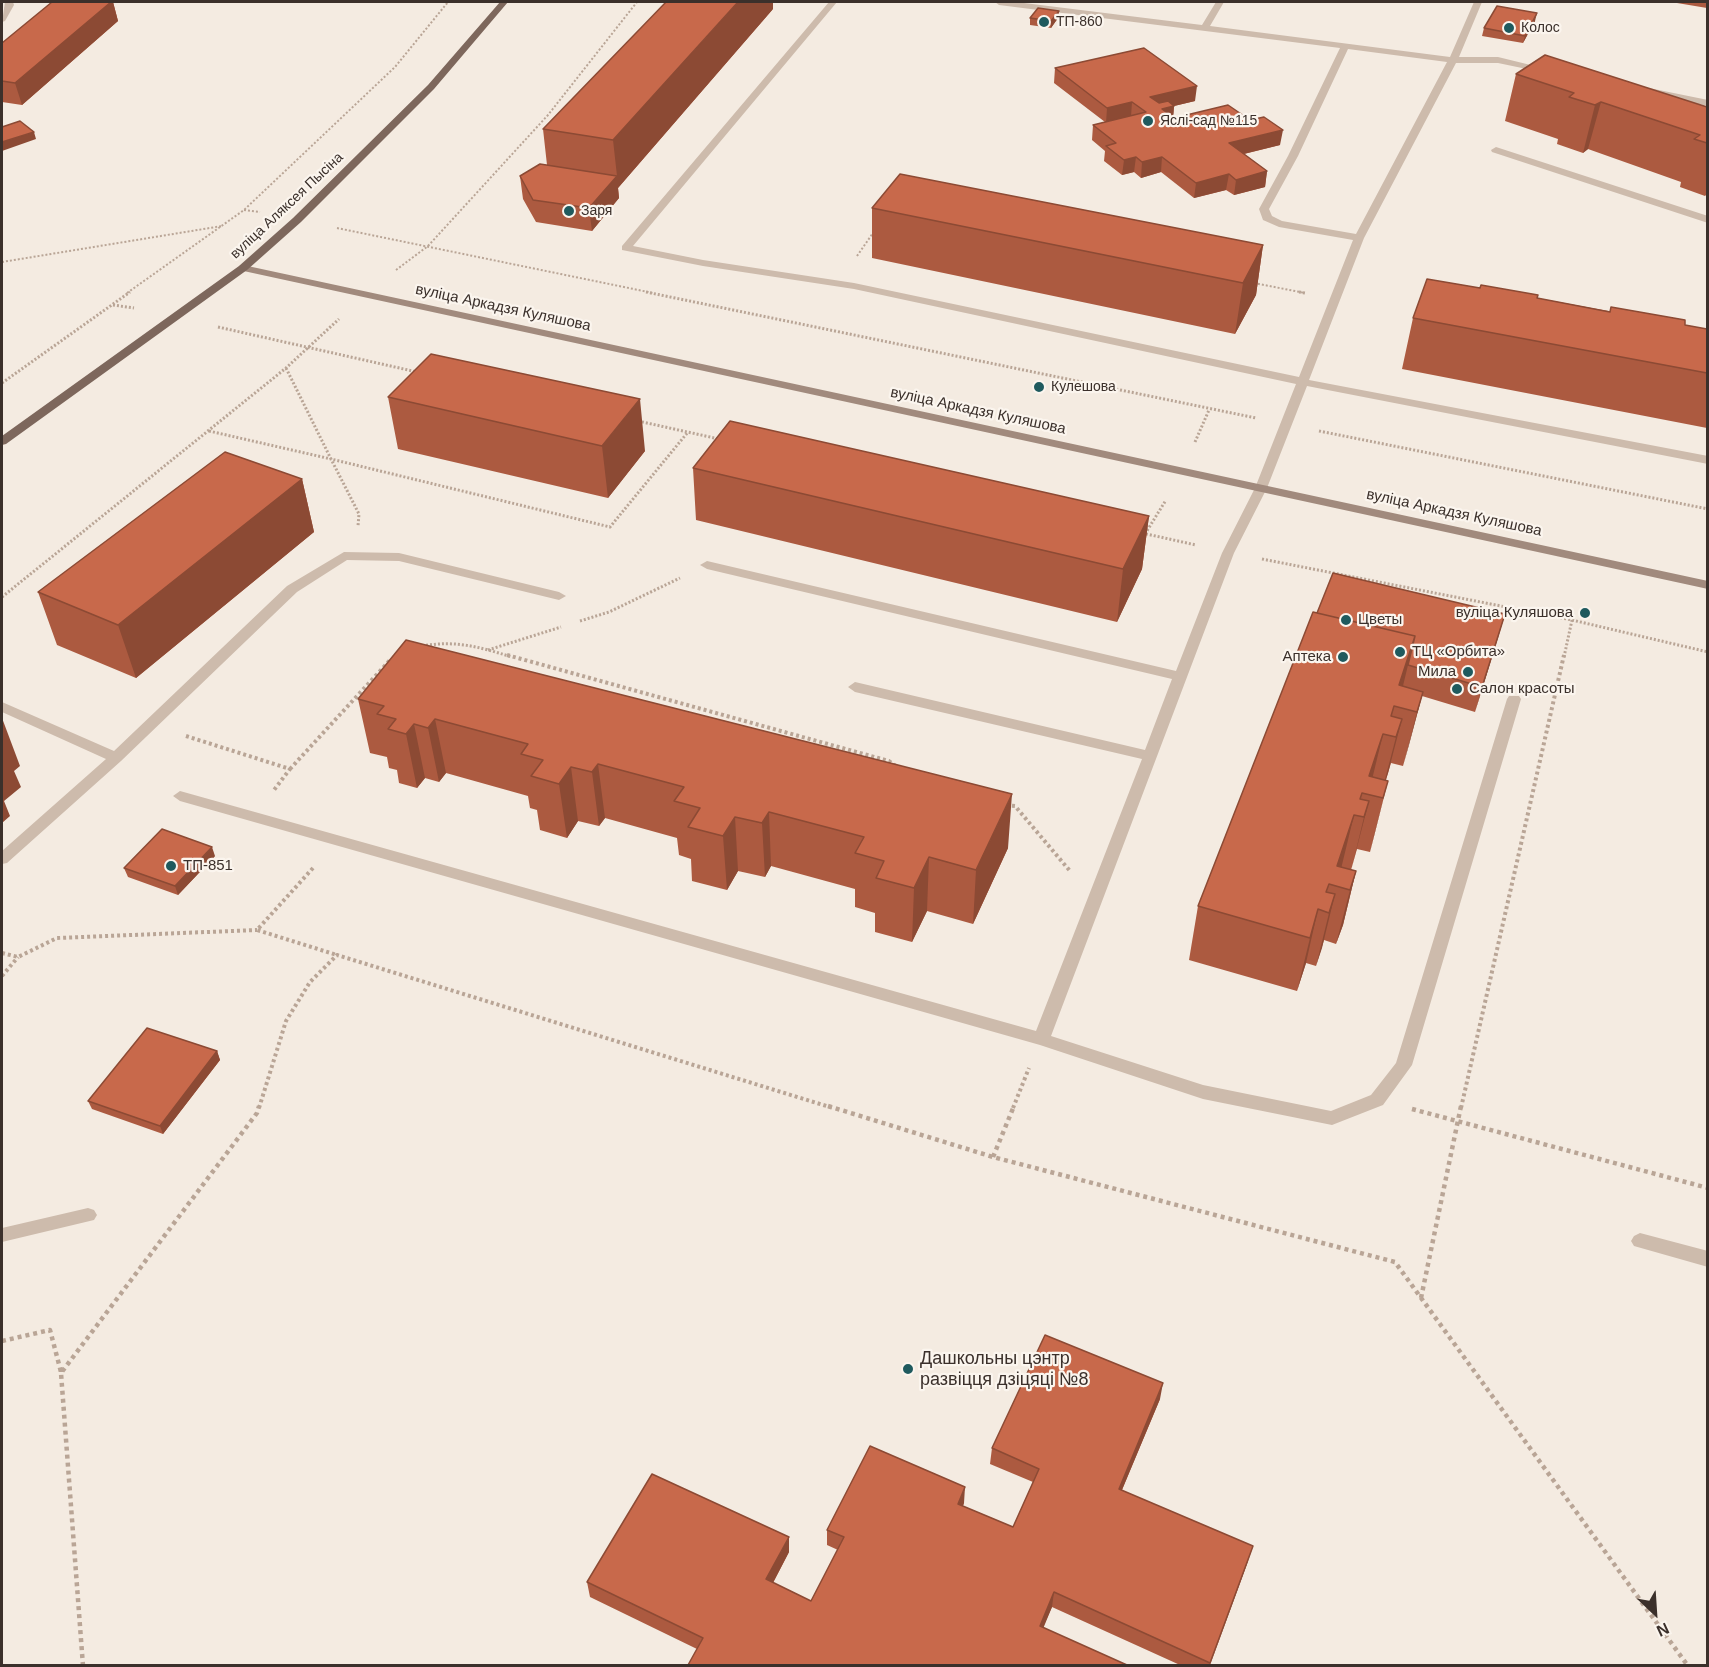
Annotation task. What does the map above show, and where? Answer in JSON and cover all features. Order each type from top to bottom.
[{"type":"main road","name":"вуліца Аляксея Пысіна","points":[[2,441],[243,268],[297,220],[431,87],[504,2]]},
{"type":"main road","name":"вуліца Аркадзя Куляшова","points":[[243,268],[1707,585]]},
{"type":"lane","points":[[2,19],[10,5],[9,2]]},
{"type":"lane","points":[[832,2],[626,248],[703,263],[854,286],[1304,382],[1707,460]]},
{"type":"lane","points":[[999,2],[1206,26],[1453,60],[1498,60],[1556,72]]},
{"type":"lane","points":[[1206,26],[1220,2]]},
{"type":"lane","points":[[1041,1039],[1228,553],[1261,488],[1359,238],[1453,60],[1478,2]]},
{"type":"lane","points":[[1346,47],[1293,156],[1264,209],[1267,218],[1279,224],[1359,238]]},
{"type":"lane","points":[[1638,88],[1707,103]]},
{"type":"lane","points":[[1496,150],[1707,220]]},
{"type":"lane","points":[[2,859],[116,758],[292,589],[344,556],[399,557],[559,596]]},
{"type":"lane","points":[[707,565],[1182,677]]},
{"type":"lane","points":[[855,687],[1150,756]]},
{"type":"lane","points":[[180,796],[1041,1039],[1203,1092],[1332,1118],[1377,1100],[1404,1065],[1514,699]]},
{"type":"lane","points":[[2,707],[116,758]]},
{"type":"lane","points":[[2,1235],[88,1215]]},
{"type":"lane","points":[[1640,1241],[1707,1259]]},
{"type":"path","points":[[2,383],[244,210],[395,67],[448,2]]},
{"type":"path","points":[[390,274],[428,246],[548,115],[637,2]]},
{"type":"path","points":[[244,210],[263,213]]},
{"type":"path","points":[[2,262],[222,226]]},
{"type":"path","points":[[337,228],[1209,410],[1707,509]]},
{"type":"path","points":[[854,286],[848,269],[876,228]]},
{"type":"path","points":[[1254,283],[1336,299]]},
{"type":"path","points":[[113,305],[144,310]]},
{"type":"path","points":[[2,597],[286,368],[344,315]]},
{"type":"path","points":[[218,327],[425,373]]},
{"type":"path","points":[[286,368],[358,514],[359,522],[344,556]]},
{"type":"path","points":[[631,419],[723,440]]},
{"type":"path","points":[[208,431],[610,527],[688,432]]},
{"type":"path","points":[[1133,531],[1228,553],[1572,620],[1707,652]]},
{"type":"path","points":[[576,622],[609,612],[707,565]]},
{"type":"path","points":[[1421,1298],[1458,1121],[1572,620]]},
{"type":"path","points":[[487,650],[565,626]]},
{"type":"path","points":[[421,647],[444,642],[467,644],[889,761],[898,767]]},
{"type":"path","points":[[254,817],[290,769],[398,652]]},
{"type":"path","points":[[150,725],[290,769]]},
{"type":"path","points":[[997,803],[1015,806],[1095,901]]},
{"type":"path","points":[[257,930],[338,841]]},
{"type":"path","points":[[2,976],[18,957],[57,938],[257,930],[993,1157],[1395,1262],[1688,1665]]},
{"type":"path","points":[[2,953],[18,957]]},
{"type":"path","points":[[61,1373],[256,1113],[286,1021],[310,982],[337,955]]},
{"type":"path","points":[[993,1157],[1041,1039]]},
{"type":"path","points":[[1377,1100],[1707,1188]]},
{"type":"path","points":[[2,1341],[50,1330],[61,1373],[83,1665]]},
{"type":"building","points":[[52,2],[111,2],[15,83],[2,81],[2,43]]},
{"type":"building","points":[[666,2],[738,2],[613,140],[543,129]]},
{"type":"building","name":"Колос","points":[[1497,6],[1537,13],[1525,36],[1484,28]]},
{"type":"building","points":[[1038,8],[1059,11],[1051,21],[1030,18]]},
{"type":"building","points":[[1144,48],[1197,86],[1150,97],[1159,103],[1168,101],[1174,106],[1162,109],[1174,118],[1228,105],[1250,120],[1264,117],[1283,130],[1229,143],[1267,171],[1236,180],[1229,174],[1196,183],[1162,157],[1142,162],[1136,157],[1124,160],[1106,146],[1116,143],[1093,125],[1146,112],[1132,102],[1107,108],[1055,68]]},
{"type":"building","points":[[1545,55],[1707,107],[1707,143],[1694,139],[1700,135],[1601,102],[1595,105],[1569,97],[1574,93],[1516,74]]},
{"type":"building","points":[[20,121],[34,132],[2,142],[2,127]]},
{"type":"building","points":[[540,164],[617,176],[589,208],[533,200],[520,176]]},
{"type":"building","points":[[900,174],[1263,245],[1243,283],[872,208]]},
{"type":"building","points":[[1427,279],[1538,295],[1537,298],[1610,312],[1611,307],[1685,320],[1685,325],[1707,329],[1707,373],[1413,318]]},
{"type":"building","points":[[431,354],[640,399],[602,446],[388,397]]},
{"type":"building","points":[[730,421],[1149,516],[1123,569],[693,468]]},
{"type":"building","points":[[225,452],[302,479],[118,625],[38,592]]},
{"type":"building","points":[[1333,573],[1505,614],[1482,687],[1408,665],[1415,636],[1317,613]]},
{"type":"building","points":[[1313,612],[1415,636],[1399,685],[1423,692],[1417,712],[1394,706],[1391,716],[1402,719],[1396,737],[1383,734],[1369,776],[1388,781],[1383,798],[1362,793],[1360,799],[1369,801],[1364,817],[1354,815],[1337,866],[1356,871],[1350,890],[1329,884],[1326,892],[1335,894],[1329,913],[1318,909],[1310,938],[1198,906]]},
{"type":"building","points":[[406,640],[1012,794],[976,870],[929,857],[914,888],[876,878],[884,861],[855,853],[864,837],[769,812],[762,823],[735,817],[723,836],[688,827],[700,808],[674,801],[684,787],[598,764],[592,772],[571,767],[559,784],[531,776],[543,760],[521,754],[528,744],[435,719],[428,728],[414,724],[406,734],[388,729],[396,719],[377,714],[384,706],[358,699]]},
{"type":"building","name":"ТП-851","points":[[162,829],[212,847],[175,886],[124,868]]},
{"type":"building","points":[[147,1028],[217,1051],[160,1126],[88,1101]]},
{"type":"building","points":[[1045,1335],[1163,1383],[1119,1489],[1253,1546],[1210,1663],[1054,1592],[1040,1626],[1127,1665],[688,1665],[703,1638],[587,1582],[652,1474],[789,1537],[766,1579],[811,1601],[844,1537],[827,1530],[870,1446],[965,1487],[958,1504],[1013,1527],[1039,1469],[992,1448]]},
{"type":"place","name":"ТП-860","points":[[1044,22]]},
{"type":"place","name":"Колос","points":[[1509,28]]},
{"type":"place","name":"Яслі-сад №115","points":[[1148,121]]},
{"type":"place","name":"Заря","points":[[569,211]]},
{"type":"place","name":"Кулешова","points":[[1039,387]]},
{"type":"place","name":"вуліца Куляшова","points":[[1585,613]]},
{"type":"place","name":"Цветы","points":[[1346,620]]},
{"type":"place","name":"ТЦ «Орбита»","points":[[1400,652]]},
{"type":"place","name":"Аптека","points":[[1343,657]]},
{"type":"place","name":"Мила","points":[[1468,672]]},
{"type":"place","name":"Салон красоты","points":[[1457,689]]},
{"type":"place","name":"ТП-851","points":[[171,866]]},
{"type":"place","name":"Дашкольны цэнтр развіцця дзіцяці №8","points":[[908,1369]]}]
